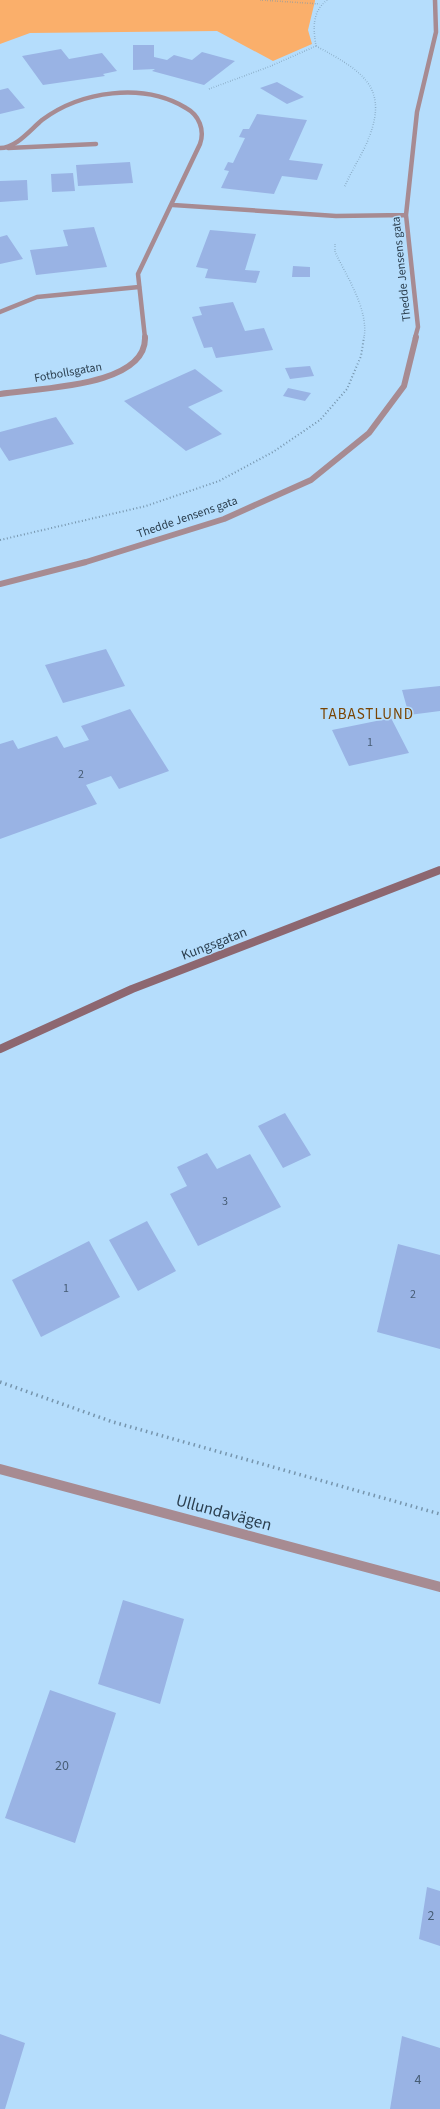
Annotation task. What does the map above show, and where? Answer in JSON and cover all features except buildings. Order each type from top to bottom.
[{"type":"street","name":"Thedde Jensens gata","points":[[0,584],[86,562],[224,519],[311,480],[369,433],[404,386],[418,327],[406,215],[417,112],[436,32],[435,0]]},
{"type":"street","name":"Fotbollsgatan","points":[[0,394],[105,377],[129,367],[141,357],[146,342],[138,275],[173,205],[202,139],[202,127],[198,118],[191,110],[175,102],[135,93],[110,94],[84,99],[64,106],[8,148]]},
{"type":"street","points":[[0,148],[96,144]]},
{"type":"street","points":[[173,205],[336,216],[406,215]]},
{"type":"street","points":[[0,312],[37,297],[140,287]]},
{"type":"street","name":"Kungsgatan","points":[[0,1048],[132,989],[440,870]]},
{"type":"street","name":"Ullundavägen","points":[[0,1468],[440,1587]]},
{"type":"path","points":[[260,0],[320,4],[327,0]]},
{"type":"path","points":[[316,46],[313,30],[314,16],[320,4]]},
{"type":"path","points":[[175,102],[271,66],[316,46]]},
{"type":"path","points":[[0,540],[146,506],[219,481],[273,452],[320,420],[347,389],[361,356],[366,328],[359,303],[335,252],[336,216],[344,186],[365,146],[375,120],[377,101],[371,83],[350,64],[316,46]]},
{"type":"path","points":[[0,1382],[113,1422],[440,1514]]},
{"type":"shaded area","points":[[0,0],[315,0],[308,30],[312,44],[273,61],[217,31],[30,33],[0,44]]},
{"type":"district","name":"TABASTLUND","points":[[367,714]]}]
